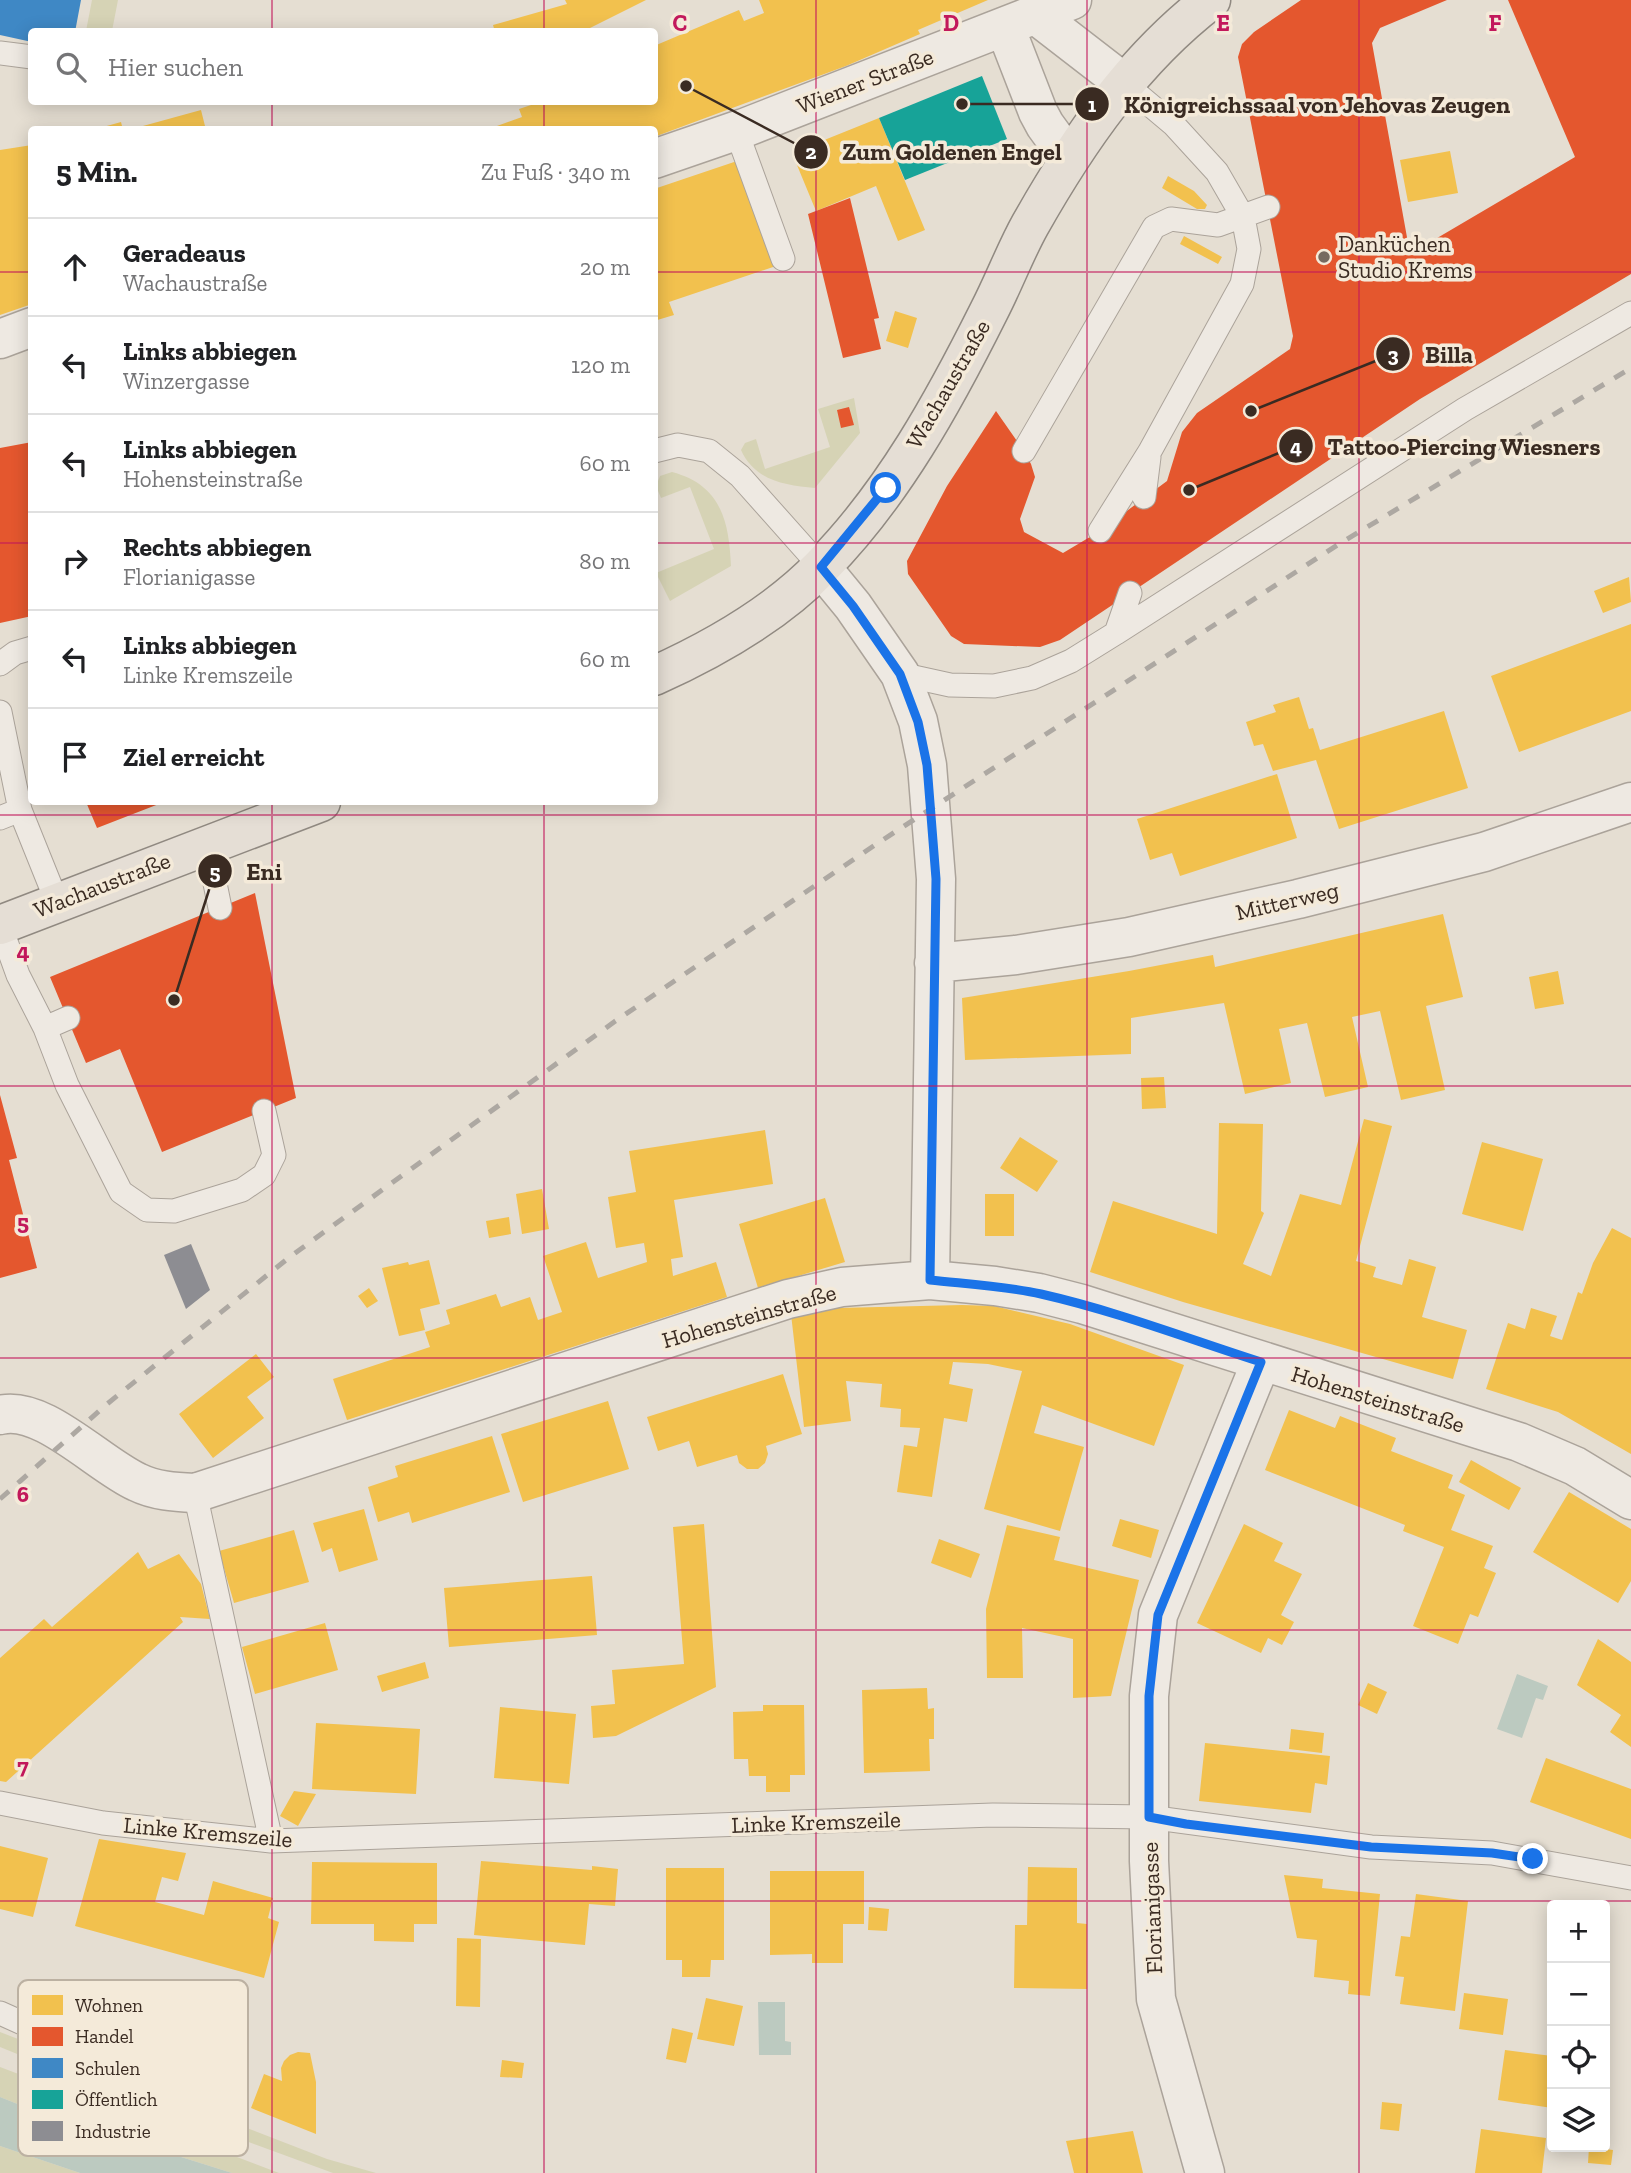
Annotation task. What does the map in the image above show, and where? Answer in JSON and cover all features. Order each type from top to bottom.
[{"type":"main road","name":"Wachaustraße","points":[[658,674],[732,636],[785,598],[821,567],[886,488],[929,424],[990,309],[1028,228],[1069,158],[1124,83],[1190,17],[1212,0]]},
{"type":"main road","name":"Wachaustraße","points":[[0,925],[313,805]]},
{"type":"street","name":"Wiener Straße","points":[[658,158],[1073,0]]},
{"type":"street","points":[[1020,21],[1124,83]]},
{"type":"street","points":[[1020,21],[1038,112],[1069,158]]},
{"type":"street","points":[[0,338],[28,328]]},
{"type":"street","points":[[821,567],[853,606],[900,674],[918,722],[927,765],[936,879],[930,1280]]},
{"type":"street","name":"Mitterweg","points":[[934,963],[1016,956],[1129,937],[1298,900],[1484,852],[1631,802]]},
{"type":"street","name":"Hohensteinstraße","points":[[0,1415],[13,1411],[37,1419],[137,1482],[167,1492],[195,1493],[788,1299],[842,1287],[930,1280],[995,1286],[1082,1304],[1519,1442],[1574,1466],[1631,1500]]},
{"type":"street","name":"Florianigasse","points":[[1205,2173],[1156,1999],[1149,1861],[1149,1696],[1158,1615],[1261,1362]]},
{"type":"lane","points":[[0,53],[28,56]]},
{"type":"lane","points":[[1100,531],[1150,451],[1242,284],[1249,249],[1243,217],[1217,172],[1174,125],[1124,83]]},
{"type":"lane","points":[[736,130],[783,259]]},
{"type":"lane","points":[[1024,451],[1154,227],[1171,219],[1218,225],[1268,207]]},
{"type":"lane","points":[[900,674],[950,685],[993,687],[1032,678],[1071,661],[1465,409],[1631,313]]},
{"type":"lane","points":[[658,450],[678,445],[709,450],[740,475],[821,567]]},
{"type":"lane","points":[[1144,497],[1150,451]]},
{"type":"lane","points":[[1116,633],[1130,593]]},
{"type":"lane","points":[[0,664],[15,653],[28,649]]},
{"type":"lane","points":[[0,712],[10,814],[57,902]]},
{"type":"lane","points":[[207,844],[219,908]]},
{"type":"lane","points":[[0,925],[18,975],[121,1192],[147,1210],[174,1211],[242,1190],[264,1175],[274,1155],[264,1111]]},
{"type":"lane","points":[[45,1028],[68,1018]]},
{"type":"lane","points":[[195,1493],[271,1841]]},
{"type":"lane","name":"Linke Kremszeile","points":[[0,1803],[103,1823],[271,1841],[993,1815],[1149,1817],[1371,1847],[1492,1853],[1631,1878]]},
{"type":"lane","points":[[0,2013],[18,2021]]},
{"type":"shaded area","points":[[92,0],[118,0],[113,28],[87,28]]},
{"type":"shaded area","points":[[854,398],[860,433],[815,488],[772,480],[754,469],[741,450],[745,443],[756,439],[765,469],[830,447],[818,409]]},
{"type":"shaded area","points":[[672,472],[689,478],[712,496],[724,520],[730,550],[731,566],[670,601],[658,572],[714,549],[690,487],[661,498],[658,491],[660,476]]},
{"type":"shaded area","points":[[1517,1674],[1548,1686],[1543,1700],[1536,1698],[1522,1738],[1497,1729]]},
{"type":"shaded area","points":[[758,2002],[785,2002],[785,2041],[791,2042],[791,2055],[759,2055]]},
{"type":"shaded area","points":[[0,2032],[18,2039],[18,2054],[0,2047]]},
{"type":"shaded area","points":[[0,2067],[18,2074],[18,2104],[0,2097]]},
{"type":"shaded area","points":[[0,2097],[18,2104],[18,2152],[0,2146]]},
{"type":"shaded area","points":[[248,2128],[327,2159],[376,2173],[333,2173],[248,2142]]},
{"type":"shaded area","points":[[0,2146],[18,2152],[18,2156],[30,2156],[80,2173],[0,2173]]},
{"type":"shaded area","points":[[30,2156],[178,2156],[232,2173],[80,2173]]},
{"type":"shaded area","points":[[178,2156],[234,2156],[279,2173],[232,2173]]},
{"type":"building: Wohnen","points":[[565,0],[646,0],[590,28],[494,28],[493,25],[567,4]]},
{"type":"building: Wohnen","points":[[759,0],[988,0],[918,30],[920,34],[846,66],[658,136],[658,126],[497,126],[522,117],[519,109],[531,105],[658,105],[658,44],[739,10],[744,21],[764,13]]},
{"type":"building: Wohnen","points":[[201,110],[205,126],[143,126]]},
{"type":"building: Wohnen","points":[[879,118],[925,230],[898,241],[876,186],[816,211],[792,153]]},
{"type":"building: Wohnen","points":[[28,146],[28,305],[0,315],[0,150]]},
{"type":"building: Wohnen","points":[[1450,151],[1458,193],[1408,202],[1400,160]]},
{"type":"building: Wohnen","points":[[740,160],[776,266],[669,302],[674,315],[658,320],[658,188]]},
{"type":"building: Wohnen","points":[[1168,176],[1194,191],[1207,205],[1205,209],[1197,209],[1162,188]]},
{"type":"building: Wohnen","points":[[1184,236],[1222,257],[1218,264],[1180,244]]},
{"type":"building: Wohnen","points":[[895,311],[917,318],[908,348],[886,341]]},
{"type":"building: Wohnen","points":[[1629,577],[1631,602],[1603,613],[1594,591]]},
{"type":"building: Wohnen","points":[[1631,624],[1631,711],[1519,752],[1491,676]]},
{"type":"building: Wohnen","points":[[1299,697],[1309,729],[1313,728],[1320,750],[1444,711],[1468,788],[1339,829],[1316,760],[1273,771],[1263,744],[1254,746],[1246,722],[1276,712],[1273,705]]},
{"type":"building: Wohnen","points":[[1277,774],[1297,838],[1180,876],[1172,853],[1150,860],[1137,819]]},
{"type":"building: Wohnen","points":[[1443,914],[1463,997],[1426,1006],[1445,1090],[1401,1100],[1380,1011],[1352,1017],[1368,1087],[1325,1097],[1307,1023],[1279,1029],[1291,1083],[1245,1094],[1224,1003],[1131,1018],[1131,1054],[965,1060],[962,998],[1213,955],[1215,967]]},
{"type":"building: Wohnen","points":[[1558,971],[1564,1004],[1535,1009],[1529,977]]},
{"type":"building: Wohnen","points":[[1164,1077],[1166,1108],[1142,1109],[1141,1078]]},
{"type":"building: Wohnen","points":[[1364,1119],[1392,1126],[1356,1261],[1376,1267],[1373,1277],[1402,1285],[1409,1259],[1436,1267],[1422,1317],[1467,1330],[1453,1379],[1183,1302],[1090,1272],[1113,1201],[1217,1234],[1219,1123],[1263,1124],[1261,1211],[1264,1213],[1243,1264],[1271,1276],[1300,1194],[1341,1205]]},
{"type":"building: Wohnen","points":[[765,1130],[773,1184],[674,1200],[683,1257],[671,1259],[673,1276],[716,1262],[727,1297],[347,1420],[333,1379],[430,1347],[425,1332],[450,1324],[446,1310],[496,1294],[501,1307],[530,1297],[538,1320],[562,1312],[543,1256],[586,1242],[598,1278],[647,1262],[644,1243],[616,1248],[608,1197],[636,1192],[629,1151]]},
{"type":"building: Wohnen","points":[[1020,1137],[1058,1161],[1037,1192],[1000,1168]]},
{"type":"building: Wohnen","points":[[1482,1142],[1543,1159],[1523,1231],[1462,1214]]},
{"type":"building: Wohnen","points":[[542,1189],[549,1229],[522,1234],[516,1194]]},
{"type":"building: Wohnen","points":[[985,1194],[1014,1194],[1014,1236],[985,1236]]},
{"type":"building: Wohnen","points":[[825,1198],[845,1262],[758,1288],[739,1224]]},
{"type":"building: Wohnen","points":[[509,1217],[511,1234],[489,1238],[486,1221]]},
{"type":"building: Wohnen","points":[[1612,1228],[1631,1238],[1631,1454],[1558,1412],[1486,1389],[1508,1323],[1525,1329],[1531,1308],[1557,1316],[1550,1336],[1562,1340],[1578,1292],[1582,1294],[1593,1263]]},
{"type":"building: Wohnen","points":[[429,1260],[440,1304],[420,1309],[425,1330],[399,1336],[382,1268]]},
{"type":"building: Wohnen","points":[[369,1288],[378,1301],[367,1308],[358,1296]]},
{"type":"building: Wohnen","points":[[994,1306],[1070,1324],[1184,1365],[1154,1446],[1042,1405],[1034,1433],[1084,1447],[1060,1531],[984,1509],[1022,1371],[988,1364],[953,1362],[949,1384],[973,1389],[967,1422],[944,1418],[932,1497],[897,1492],[904,1445],[917,1447],[920,1428],[900,1427],[901,1409],[880,1407],[882,1384],[846,1381],[851,1421],[804,1427],[791,1314],[838,1308]]},
{"type":"building: Wohnen","points":[[256,1354],[274,1377],[247,1397],[264,1418],[213,1458],[179,1414]]},
{"type":"building: Wohnen","points":[[783,1374],[802,1434],[766,1446],[768,1454],[765,1463],[758,1469],[747,1469],[739,1463],[737,1455],[697,1467],[689,1441],[658,1451],[647,1417]]},
{"type":"building: Wohnen","points":[[608,1401],[629,1469],[523,1502],[501,1434]]},
{"type":"building: Wohnen","points":[[1289,1410],[1335,1428],[1340,1416],[1396,1438],[1391,1451],[1453,1475],[1448,1488],[1465,1495],[1451,1530],[1493,1546],[1484,1568],[1496,1573],[1478,1617],[1470,1614],[1458,1644],[1413,1626],[1444,1547],[1403,1531],[1405,1525],[1265,1470]]},
{"type":"building: Wohnen","points":[[492,1436],[510,1492],[412,1523],[409,1512],[378,1522],[368,1487],[398,1477],[395,1466]]},
{"type":"building: Wohnen","points":[[1471,1460],[1521,1488],[1509,1510],[1459,1482]]},
{"type":"building: Wohnen","points":[[1569,1492],[1631,1529],[1631,1581],[1618,1603],[1533,1552]]},
{"type":"building: Wohnen","points":[[364,1509],[378,1560],[339,1572],[332,1548],[322,1552],[313,1523]]},
{"type":"building: Wohnen","points":[[1120,1519],[1159,1530],[1151,1558],[1112,1546]]},
{"type":"building: Wohnen","points":[[704,1524],[716,1687],[616,1736],[593,1738],[591,1706],[615,1704],[612,1670],[684,1664],[673,1527]]},
{"type":"building: Wohnen","points":[[1244,1524],[1283,1543],[1274,1561],[1302,1574],[1281,1615],[1294,1622],[1282,1645],[1268,1638],[1261,1653],[1197,1623]]},
{"type":"building: Wohnen","points":[[1007,1525],[1060,1537],[1054,1560],[1139,1580],[1111,1696],[1073,1698],[1073,1639],[1022,1628],[1023,1678],[987,1678],[986,1609]]},
{"type":"building: Wohnen","points":[[294,1530],[309,1582],[234,1603],[219,1551]]},
{"type":"building: Wohnen","points":[[939,1539],[980,1554],[971,1578],[931,1563]]},
{"type":"building: Wohnen","points":[[138,1552],[148,1569],[179,1554],[201,1584],[210,1619],[180,1617],[183,1622],[6,1782],[0,1781],[0,1658],[44,1619],[52,1627]]},
{"type":"building: Wohnen","points":[[592,1576],[597,1635],[449,1647],[444,1588]]},
{"type":"building: Wohnen","points":[[325,1623],[338,1670],[255,1694],[242,1647]]},
{"type":"building: Wohnen","points":[[1598,1639],[1631,1662],[1631,1747],[1610,1732],[1621,1715],[1577,1685]]},
{"type":"building: Wohnen","points":[[425,1662],[429,1678],[382,1692],[377,1676]]},
{"type":"building: Wohnen","points":[[1368,1683],[1387,1692],[1377,1714],[1358,1705]]},
{"type":"building: Wohnen","points":[[927,1688],[928,1709],[934,1708],[934,1739],[929,1739],[930,1771],[864,1773],[862,1690]]},
{"type":"building: Wohnen","points":[[763,1705],[804,1705],[805,1775],[790,1775],[790,1792],[766,1792],[766,1776],[749,1776],[748,1759],[734,1759],[733,1712],[763,1711]]},
{"type":"building: Wohnen","points":[[500,1707],[576,1714],[569,1784],[494,1778]]},
{"type":"building: Wohnen","points":[[316,1723],[420,1729],[416,1794],[312,1789]]},
{"type":"building: Wohnen","points":[[1291,1729],[1324,1733],[1322,1753],[1289,1749]]},
{"type":"building: Wohnen","points":[[1205,1743],[1330,1756],[1327,1785],[1315,1783],[1311,1813],[1199,1801]]},
{"type":"building: Wohnen","points":[[1546,1758],[1631,1789],[1631,1839],[1530,1802]]},
{"type":"building: Wohnen","points":[[294,1791],[316,1794],[298,1826],[280,1816]]},
{"type":"building: Wohnen","points":[[99,1839],[186,1853],[178,1881],[162,1877],[155,1902],[204,1915],[213,1881],[273,1898],[268,1918],[279,1922],[264,1978],[75,1926]]},
{"type":"building: Wohnen","points":[[0,1846],[48,1858],[33,1917],[0,1909]]},
{"type":"building: Wohnen","points":[[481,1861],[592,1870],[592,1866],[618,1869],[615,1906],[589,1904],[585,1945],[474,1935]]},
{"type":"building: Wohnen","points":[[312,1862],[437,1863],[437,1924],[414,1924],[414,1942],[374,1941],[374,1924],[311,1924]]},
{"type":"building: Wohnen","points":[[1028,1867],[1077,1868],[1077,1923],[1087,1924],[1087,1989],[1014,1988],[1015,1925],[1027,1925]]},
{"type":"building: Wohnen","points":[[666,1868],[724,1868],[724,1960],[711,1960],[710,1977],[682,1977],[682,1960],[666,1960]]},
{"type":"building: Wohnen","points":[[770,1871],[864,1871],[864,1924],[843,1924],[843,1963],[812,1963],[812,1954],[770,1955]]},
{"type":"building: Wohnen","points":[[1284,1875],[1323,1879],[1322,1888],[1380,1894],[1370,1996],[1348,1994],[1349,1981],[1314,1977],[1317,1940],[1297,1938]]},
{"type":"building: Wohnen","points":[[1416,1894],[1468,1901],[1455,2011],[1400,2004],[1404,1977],[1395,1976],[1401,1936],[1410,1937]]},
{"type":"building: Wohnen","points":[[869,1907],[889,1909],[887,1931],[868,1930]]},
{"type":"building: Wohnen","points":[[457,1938],[481,1939],[480,2007],[456,2006]]},
{"type":"building: Wohnen","points":[[1464,1993],[1508,1999],[1503,2035],[1459,2029]]},
{"type":"building: Wohnen","points":[[706,1998],[743,2006],[734,2046],[697,2039]]},
{"type":"building: Wohnen","points":[[672,2028],[693,2033],[686,2063],[666,2059]]},
{"type":"building: Wohnen","points":[[1505,2050],[1547,2055],[1547,2107],[1498,2100]]},
{"type":"building: Wohnen","points":[[298,2052],[310,2053],[316,2082],[316,2134],[251,2108],[264,2074],[282,2081],[281,2068],[284,2061]]},
{"type":"building: Wohnen","points":[[502,2060],[524,2063],[522,2078],[500,2077]]},
{"type":"building: Wohnen","points":[[1382,2102],[1402,2104],[1399,2131],[1380,2129]]},
{"type":"building: Wohnen","points":[[1481,2129],[1546,2138],[1542,2173],[1475,2173]]},
{"type":"building: Wohnen","points":[[1133,2131],[1143,2173],[1074,2173],[1066,2141]]},
{"type":"building: Wohnen","points":[[1613,2150],[1611,2165],[1588,2163],[1589,2152]]},
{"type":"building: Handel","points":[[1301,0],[1447,0],[1380,28],[1372,43],[1410,254],[1575,157],[1508,0],[1631,0],[1631,274],[1420,399],[1060,640],[1040,647],[964,644],[951,636],[908,574],[907,561],[947,486],[996,411],[1024,451],[1035,477],[1020,519],[1024,532],[1063,553],[1100,531],[1167,481],[1182,432],[1197,413],[1290,349],[1293,336],[1238,57],[1242,44],[1254,32]]},
{"type":"building: Handel","points":[[850,198],[879,318],[874,319],[881,349],[843,358],[808,214]]},
{"type":"building: Handel","points":[[849,407],[854,425],[841,428],[837,410]]},
{"type":"building: Handel","points":[[28,443],[28,617],[0,623],[0,448]]},
{"type":"building: Handel","points":[[87,805],[156,805],[97,828]]},
{"type":"building: Handel","points":[[255,893],[296,1098],[162,1152],[120,1049],[86,1063],[50,977]]},
{"type":"building: Handel","points":[[0,1095],[17,1158],[9,1160],[37,1268],[0,1278]]},
{"type":"building: Schulen","points":[[0,0],[81,0],[76,28],[28,28],[28,41],[0,35]]},
{"type":"building: Öffentlich","points":[[982,76],[1007,139],[905,180],[879,118]]},
{"type":"building: Industrie","points":[[191,1244],[210,1290],[186,1309],[164,1255]]},
{"type":"railway","points":[[0,1499],[107,1404],[291,1256],[614,1022],[875,845],[1339,544],[1631,368]]},
{"type":"place","name":"Zum Goldenen Engel","points":[[686,86]]},
{"type":"place","name":"Königreichssaal von Jehovas Zeugen","points":[[962,104]]},
{"type":"place","name":"Danküchen Studio Krems","points":[[1324,257]]},
{"type":"place","name":"Billa","points":[[1251,411]]},
{"type":"place","name":"Tattoo-Piercing Wiesners","points":[[1189,490]]},
{"type":"place","name":"Eni","points":[[174,1000]]},
{"type":"route","points":[[886,488],[855,529],[821,567],[853,606],[900,674],[918,722],[927,765],[936,879],[930,1280],[1038,1293],[1082,1304],[1261,1362],[1158,1615],[1149,1696],[1149,1817],[1371,1847],[1492,1853],[1533,1859]]}]
